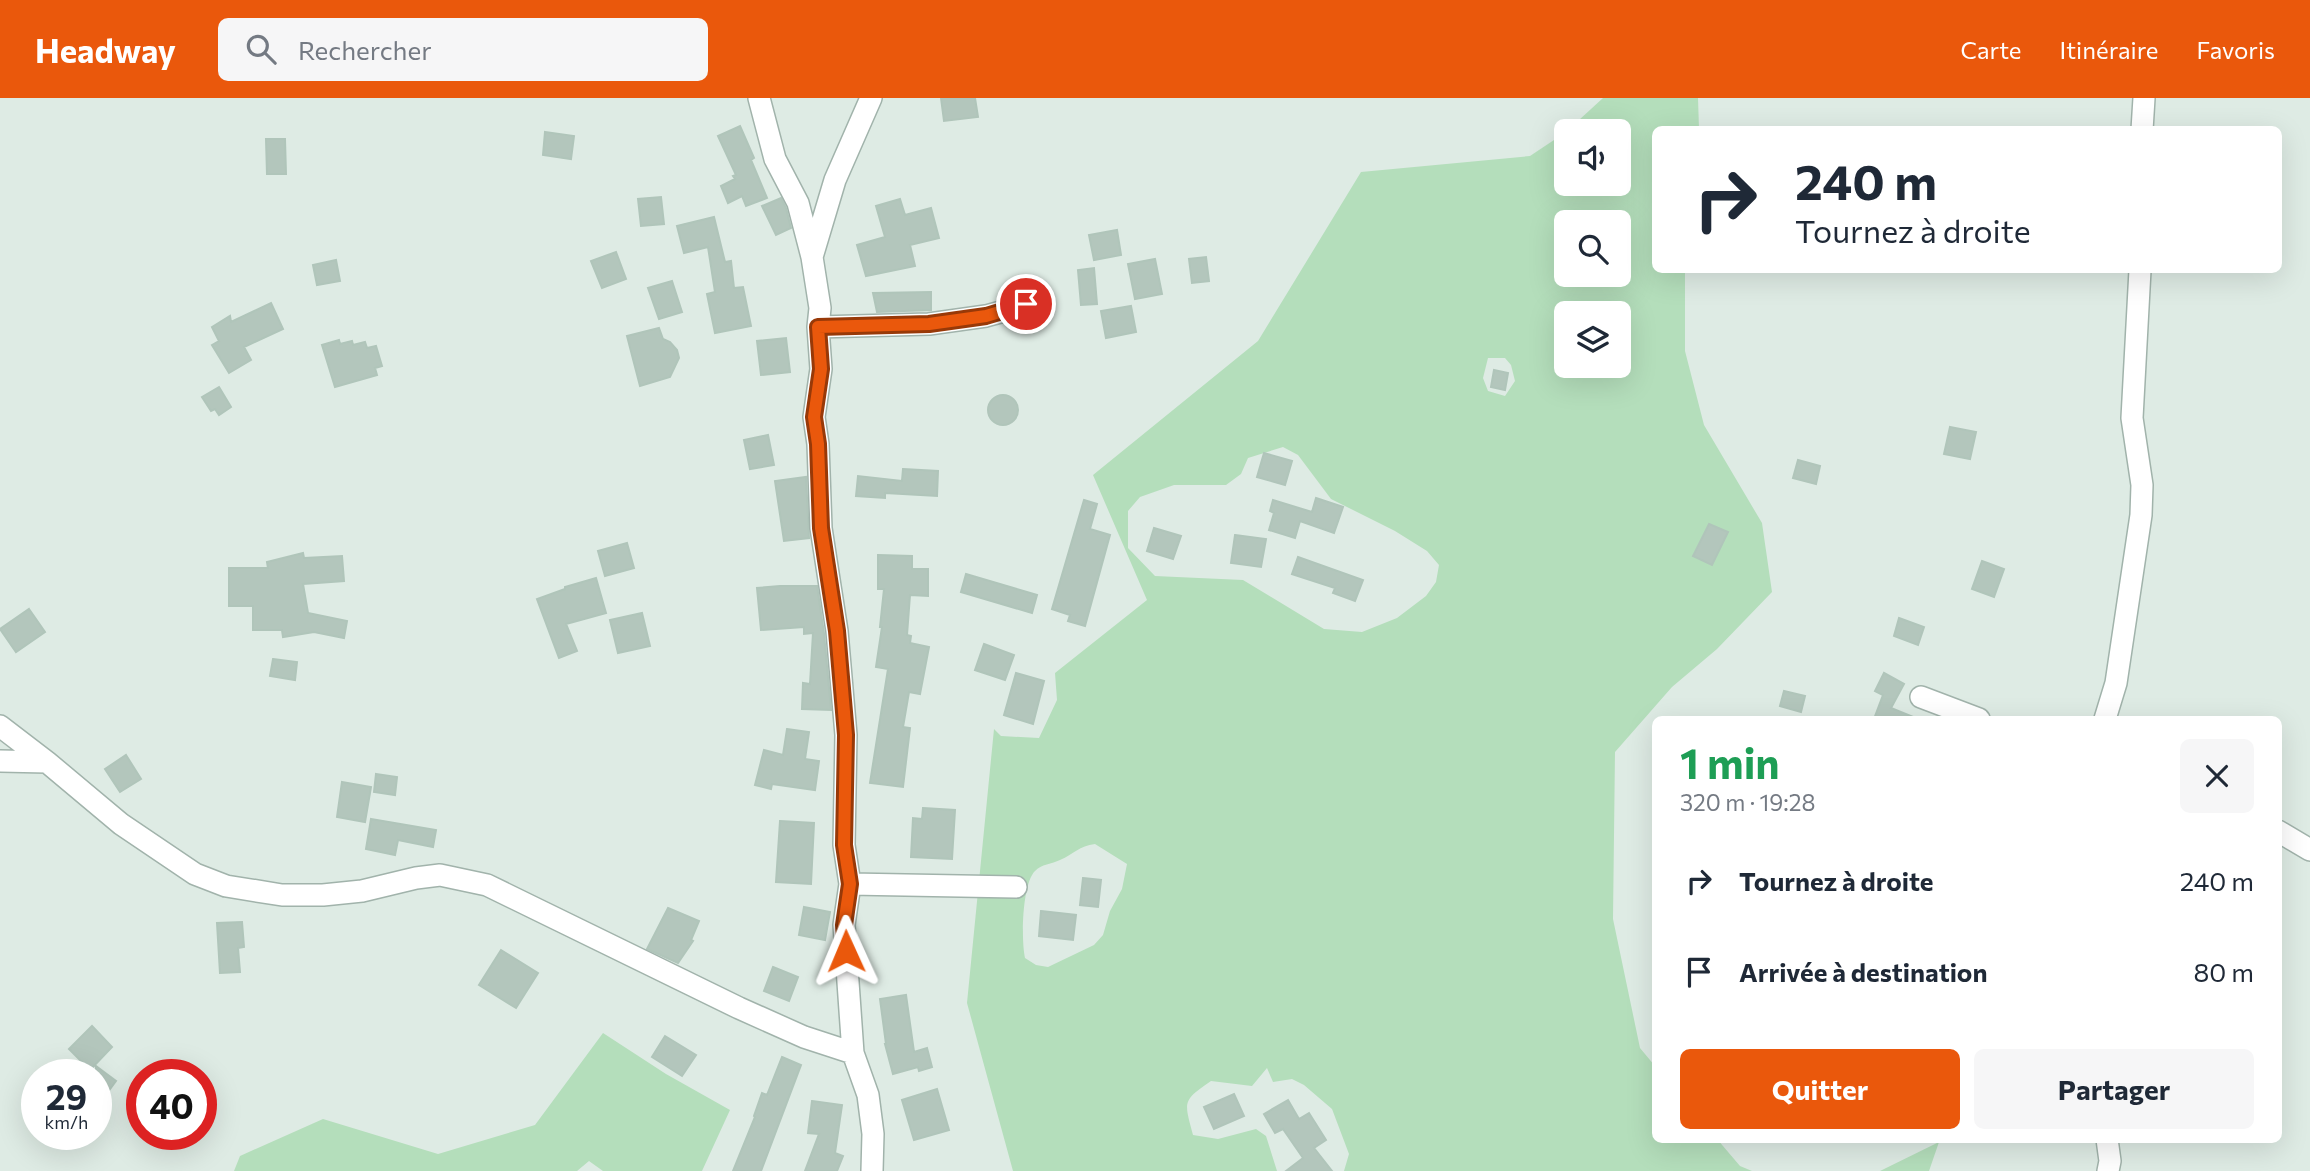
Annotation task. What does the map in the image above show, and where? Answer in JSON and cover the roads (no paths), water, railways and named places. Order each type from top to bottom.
[{"type":"street","points":[[760,98],[775,159],[798,203],[812,257],[820,308],[818,327],[821,369],[814,417],[818,444],[821,528],[837,631],[846,735],[844,845],[850,884],[844,925],[853,1054],[868,1095],[873,1134],[872,1171]]},
{"type":"street","points":[[812,257],[835,180],[871,98]]},
{"type":"street","points":[[2142,126],[2144,98]]},
{"type":"street","points":[[2106,716],[2116,683],[2141,515],[2142,485],[2132,418],[2140,273]]},
{"type":"street","points":[[818,327],[929,324],[986,316],[1026,304]]},
{"type":"street","points":[[1922,697],[1971,716]]},
{"type":"street","points":[[0,726],[121,824],[195,874],[226,886],[282,895],[323,895],[362,891],[440,875],[487,885],[739,1008],[804,1037],[853,1054]]},
{"type":"street","points":[[0,761],[47,762]]},
{"type":"street","points":[[2282,833],[2310,850]]},
{"type":"street","points":[[850,884],[1016,887]]},
{"type":"street","points":[[2108,1143],[2110,1161],[2108,1171]]}]
